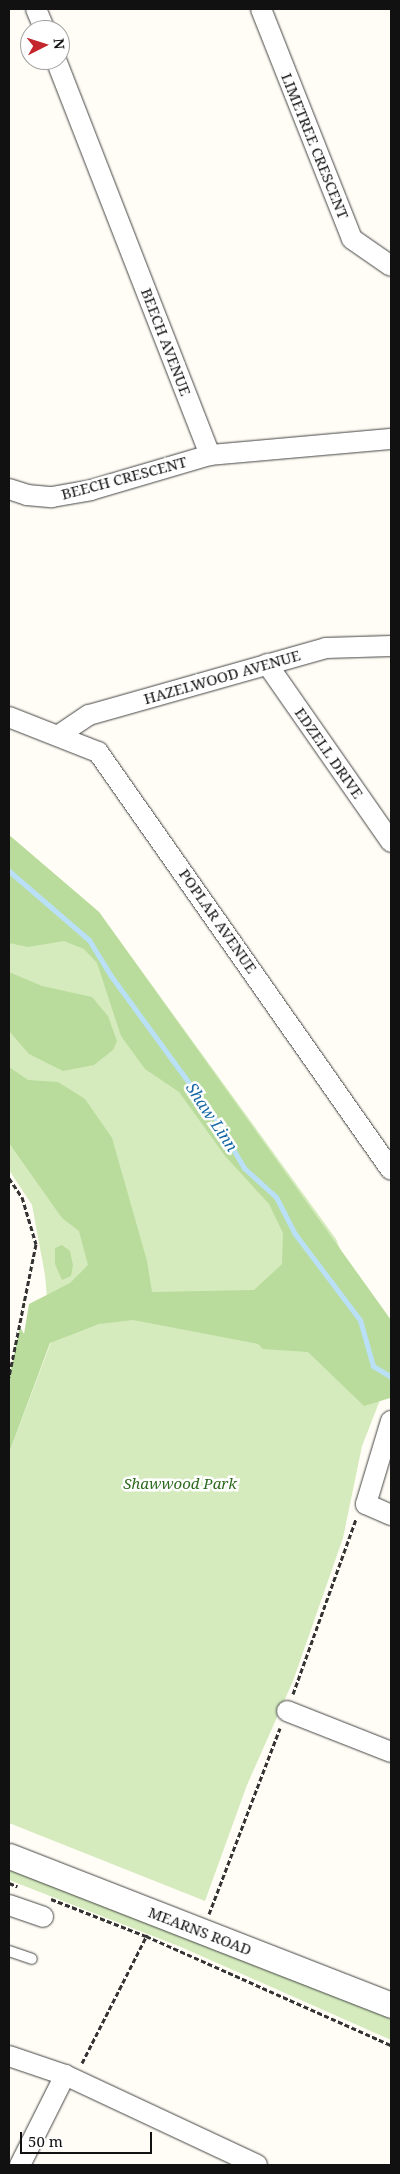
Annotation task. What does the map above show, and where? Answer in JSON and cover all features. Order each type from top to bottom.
[{"type":"street","name":"LIMETREE CRESCENT","points":[[261,9],[352,239],[391,266]]},
{"type":"street","name":"BEECH AVENUE","points":[[60,70],[210,455]]},
{"type":"street","points":[[210,455],[391,439]]},
{"type":"street","name":"BEECH CRESCENT","points":[[9,489],[27,495],[52,497],[91,490],[210,455]]},
{"type":"street","name":"HAZELWOOD AVENUE","points":[[59,735],[89,715],[326,648],[391,646]]},
{"type":"street","name":"EDZELL DRIVE","points":[[267,664],[391,842]]},
{"type":"street","name":"POPLAR AVENUE","points":[[9,717],[59,735],[98,752],[118,775],[391,1170]]},
{"type":"street","points":[[391,1421],[366,1504],[391,1515]]},
{"type":"street","points":[[286,1711],[391,1752]]},
{"type":"street","name":"MEARNS ROAD","points":[[9,1856],[151,1925],[391,2005]]},
{"type":"street","points":[[9,1905],[43,1917]]},
{"type":"street","points":[[9,2056],[70,2077],[257,2165]]},
{"type":"street","points":[[20,2165],[70,2077]]},
{"type":"lane","points":[[9,1951],[32,1959]]},
{"type":"path","points":[[9,1178],[22,1196],[36,1244],[9,1377]]},
{"type":"path","points":[[9,1883],[27,1890]]},
{"type":"path","points":[[45,1897],[151,1925],[391,2045]]},
{"type":"path","points":[[70,2077],[151,1925]]},
{"type":"green space","name":"Shawwood Park","points":[[9,835],[99,912],[336,1239],[391,1372],[362,1446],[343,1538],[293,1681],[247,1785],[205,1901],[9,1823],[9,1453],[51,1342],[45,1275],[32,1205],[9,1170]]},
{"type":"green space","points":[[9,835],[99,912],[391,1320],[390,1398],[364,1406],[308,1352],[263,1349],[258,1344],[133,1320],[99,1324],[50,1343],[9,1453],[9,1377],[20,1327],[24,1334],[29,1304],[70,1283],[88,1265],[79,1231],[62,1218],[9,1143],[9,1067],[28,1080],[58,1082],[85,1099],[112,1138],[147,1261],[152,1292],[254,1290],[282,1264],[283,1233],[269,1204],[225,1156],[179,1092],[145,1069],[121,1036],[97,963],[84,949],[64,941],[28,947],[9,943]]},
{"type":"green space","points":[[9,972],[42,986],[92,997],[108,1016],[117,1041],[113,1050],[94,1065],[63,1071],[29,1054],[9,1031]]},
{"type":"green space","points":[[62,1245],[70,1251],[73,1265],[71,1276],[62,1280],[55,1264],[55,1248]]},
{"type":"green space","points":[[9,1868],[391,2014],[391,2040],[181,1947],[9,1880]]},
{"type":"waterway","name":"Shaw Linn","points":[[9,871],[89,940],[111,976],[216,1120],[244,1168],[276,1197],[295,1234],[360,1320],[373,1366],[391,1377]]}]
